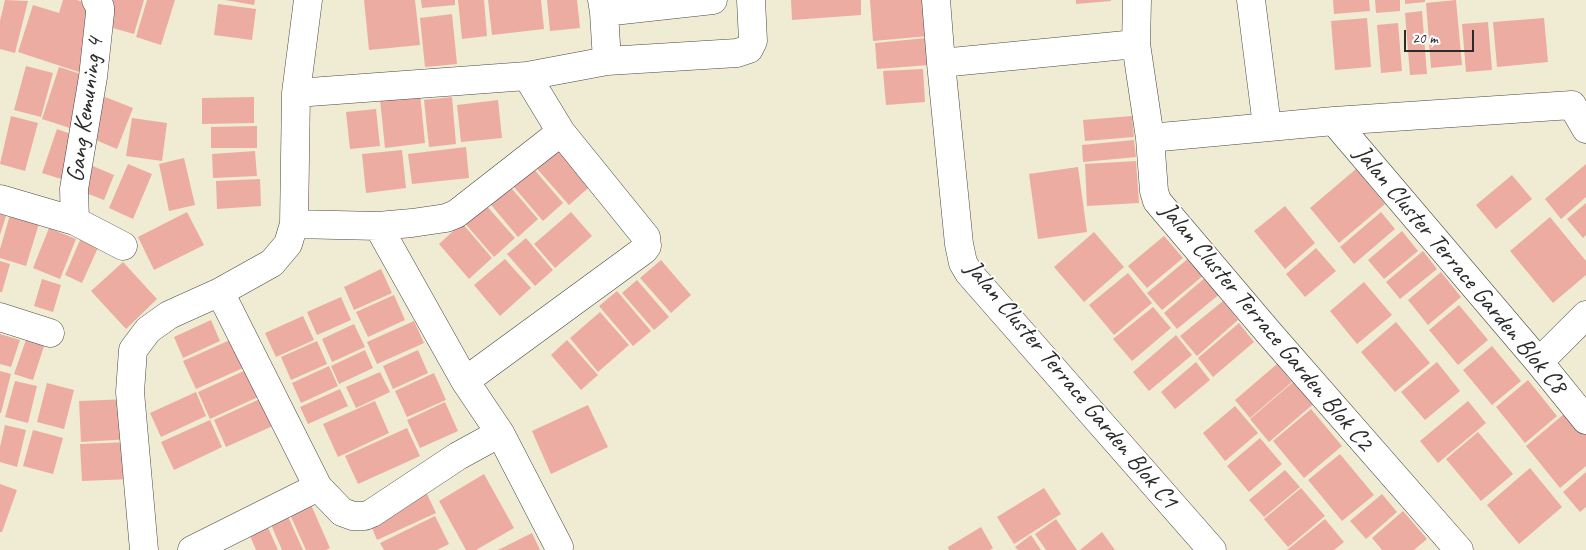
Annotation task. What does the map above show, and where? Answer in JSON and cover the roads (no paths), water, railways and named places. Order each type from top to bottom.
[{"type":"street","name":"Gang Kemuning 4","points":[[76,222],[74,189],[93,77],[100,13],[100,7],[96,0]]},
{"type":"street","points":[[144,550],[130,392],[133,350],[148,330],[169,315],[220,292],[272,263],[288,244],[294,224],[296,93],[308,0]]},
{"type":"street","points":[[607,61],[603,6],[713,0]]},
{"type":"street","points":[[296,93],[527,76],[607,61],[745,52],[750,48],[753,41],[751,0]]},
{"type":"street","name":"Jalan Cluster Terrace Garden Blok C1","points":[[936,0],[962,263],[969,274],[1212,550]]},
{"type":"street","name":"Jalan Cluster Terrace Garden Blok C2","points":[[1137,0],[1136,44],[1150,138],[1154,191],[1162,208],[1458,550]]},
{"type":"street","points":[[1251,0],[1267,126]]},
{"type":"street","points":[[941,63],[1136,44]]},
{"type":"street","points":[[465,381],[644,250],[648,242],[646,237],[561,132],[527,76]]},
{"type":"street","points":[[1150,138],[1267,126],[1579,100],[1586,129]]},
{"type":"street","name":"Jalan Cluster Terrace Garden Blok C8","points":[[1334,121],[1586,420]]},
{"type":"street","points":[[294,224],[378,226],[412,224],[446,218],[456,214],[561,132]]},
{"type":"street","points":[[0,199],[76,222],[123,246]]},
{"type":"street","points":[[378,226],[465,381],[500,432],[559,547]]},
{"type":"street","points":[[220,292],[318,487],[342,512],[353,516],[365,516],[372,513],[458,456],[500,432]]},
{"type":"street","points":[[1539,362],[1586,316]]},
{"type":"street","points":[[0,317],[50,333]]},
{"type":"street","points":[[192,550],[318,487]]}]
